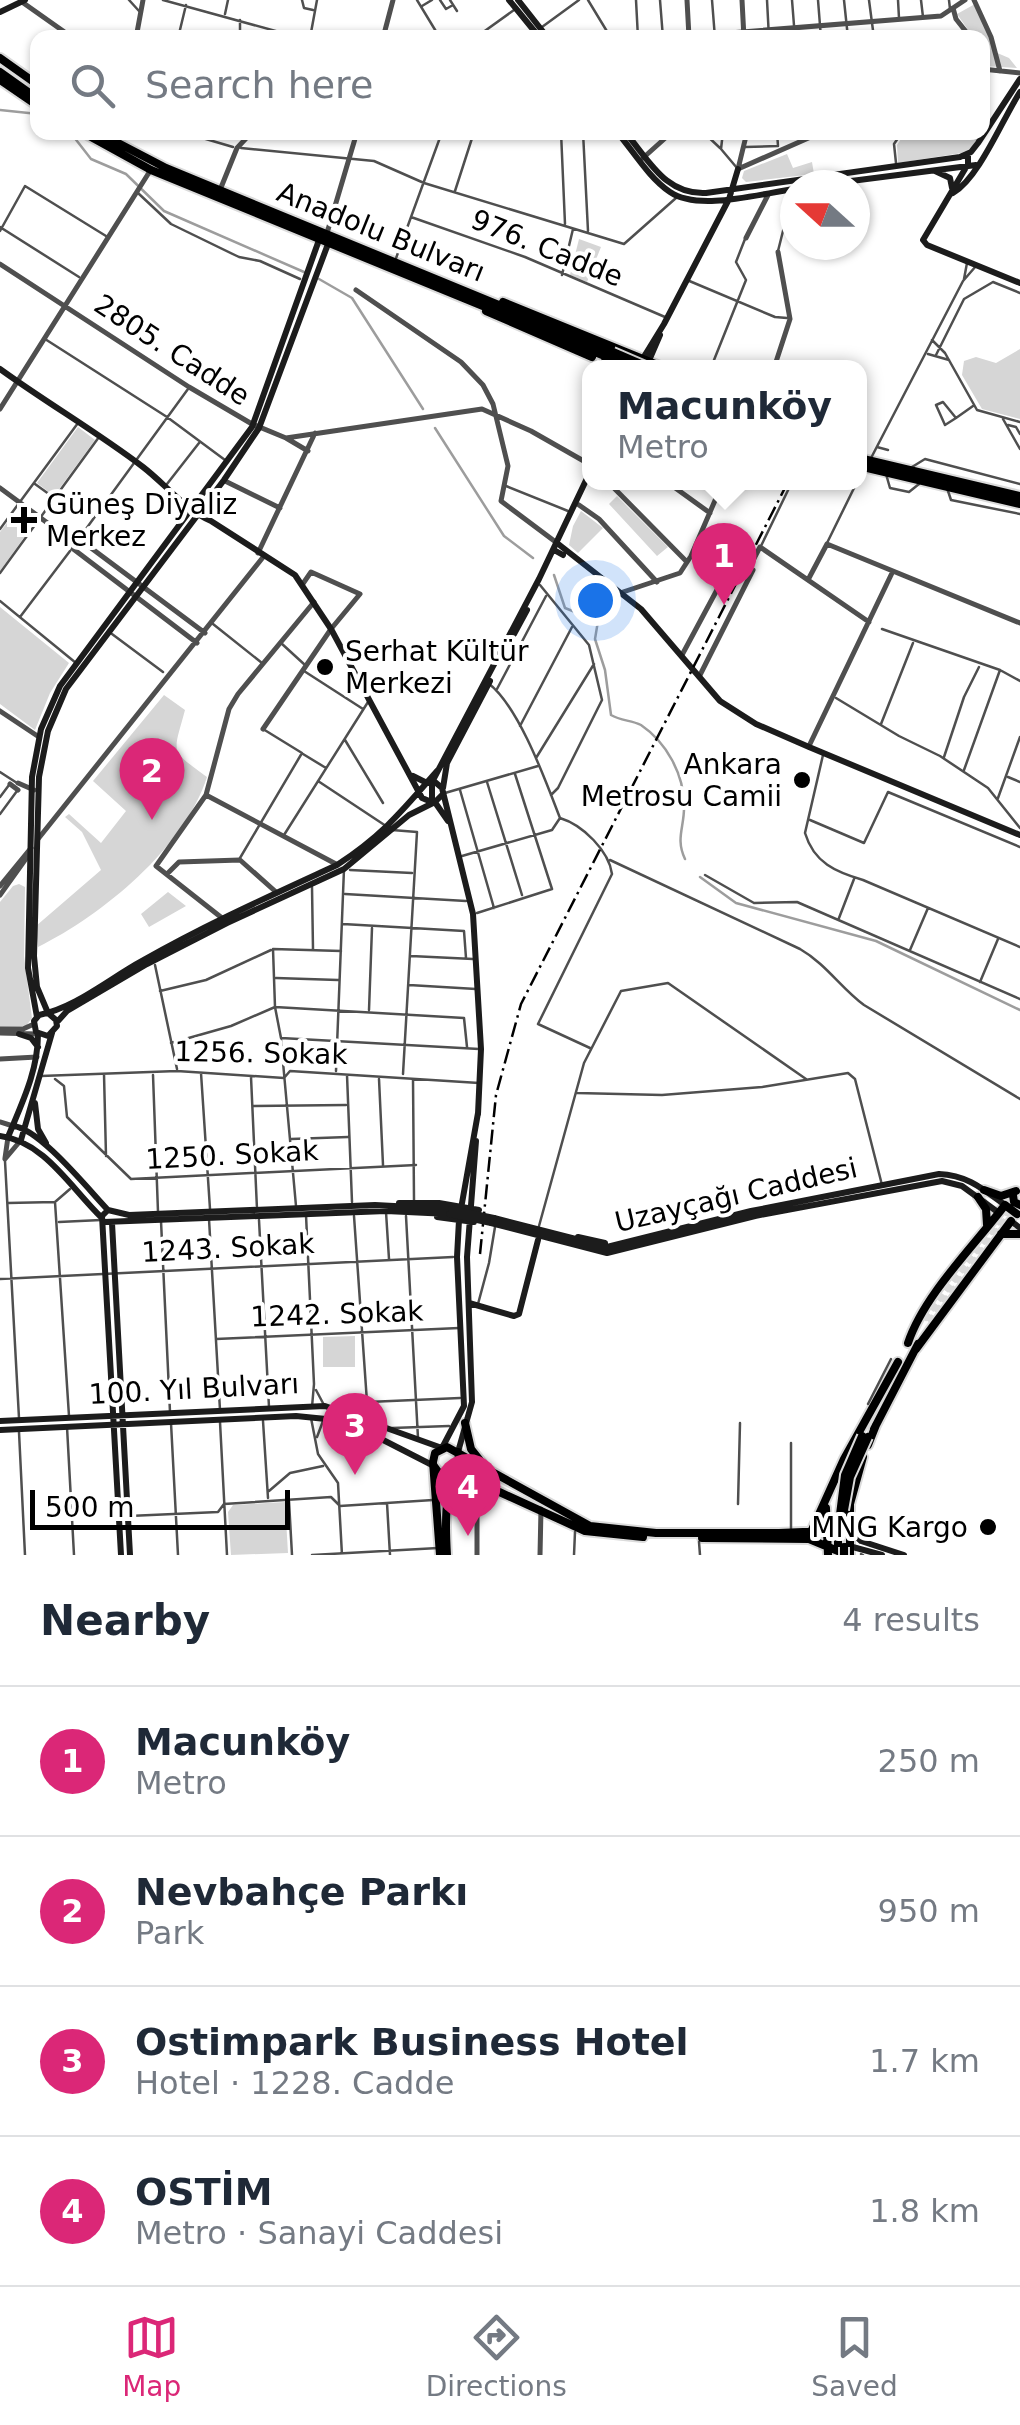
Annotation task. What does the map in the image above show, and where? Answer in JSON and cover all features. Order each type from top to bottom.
[{"type":"main road","points":[[509,0],[540,28]]},
{"type":"main road","points":[[0,12],[23,1]]},
{"type":"main road","points":[[517,4],[535,30]]},
{"type":"main road","points":[[0,61],[30,82]]},
{"type":"main road","points":[[0,72],[30,96]]},
{"type":"main road","points":[[990,122],[1020,76]]},
{"type":"main road","points":[[0,80],[30,98]]},
{"type":"main road","points":[[990,139],[1020,92]]},
{"type":"main road","points":[[91,140],[108,148]]},
{"type":"main road","name":"Anadolu Bulvarı","points":[[95,140],[151,170],[616,358]]},
{"type":"main road","name":"Anadolu Bulvarı","points":[[112,140],[325,239],[395,262],[475,299]]},
{"type":"main road","points":[[625,140],[678,190],[701,193],[970,153],[978,154],[975,163]]},
{"type":"main road","points":[[631,140],[660,184],[678,197],[725,200],[780,190]]},
{"type":"main road","points":[[970,153],[978,140]]},
{"type":"main road","points":[[990,140],[962,188],[952,194],[922,240],[1020,283]]},
{"type":"main road","points":[[970,153],[975,163]]},
{"type":"main road","points":[[870,178],[975,163]]},
{"type":"main road","points":[[933,170],[950,178],[952,194]]},
{"type":"main road","points":[[738,172],[746,187]]},
{"type":"main road","points":[[648,360],[738,172]]},
{"type":"main road","points":[[197,510],[227,461],[256,426],[304,281],[325,239]]},
{"type":"main road","points":[[2,1131],[12,1126],[22,1108],[38,1057],[28,968],[30,852],[40,737],[60,686],[108,632],[140,584],[224,480],[256,426],[325,239]]},
{"type":"main road","points":[[0,369],[100,436],[210,521],[295,575],[331,629],[424,800],[434,803]]},
{"type":"main road","points":[[867,464],[1020,496]]},
{"type":"main road","points":[[867,465],[885,473],[1020,504]]},
{"type":"main road","points":[[405,814],[434,803],[442,794],[447,763],[560,550],[582,490]]},
{"type":"main road","points":[[278,895],[312,884],[342,867],[405,814],[430,782],[560,550],[587,490]]},
{"type":"main road","points":[[560,550],[623,592],[720,701],[756,724],[1020,831]]},
{"type":"main road","points":[[56,1023],[37,987],[34,956],[35,786],[54,710],[79,665],[133,594]]},
{"type":"main road","points":[[412,776],[440,786],[461,857],[473,914],[471,959],[481,1049],[478,1112],[461,1206],[457,1257],[463,1398],[460,1464],[452,1474],[442,1553]]},
{"type":"main road","points":[[430,782],[434,803],[452,826]]},
{"type":"main road","points":[[35,1020],[144,959],[342,867]]},
{"type":"main road","points":[[21,1140],[44,1076],[52,1034],[67,1011],[225,921]]},
{"type":"main road","points":[[42,1000],[63,1007]]},
{"type":"main road","points":[[19,1034],[31,1038],[38,1047]]},
{"type":"main road","points":[[38,1034],[52,1034]]},
{"type":"main road","points":[[36,1092],[38,1129],[51,1153]]},
{"type":"main road","points":[[442,1553],[435,1453],[460,1424],[472,1402],[467,1257],[476,1209],[478,1112]]},
{"type":"main road","points":[[12,1126],[25,1130],[116,1216],[113,1223],[121,1555]]},
{"type":"main road","points":[[2,1131],[36,1148],[103,1220]]},
{"type":"main road","name":"Uzayçağı Caddesi","points":[[103,1220],[113,1223],[296,1208],[387,1208],[450,1212],[588,1244],[611,1245],[939,1174],[957,1174],[989,1206],[1002,1209]]},
{"type":"main road","name":"Uzayçağı Caddesi","points":[[491,1221],[608,1254],[755,1216],[931,1181],[952,1182],[995,1198],[1002,1209]]},
{"type":"main road","points":[[988,1227],[981,1194],[1001,1196],[1016,1191]]},
{"type":"main road","points":[[912,1346],[920,1317],[1016,1191]]},
{"type":"main road","points":[[1001,1233],[1020,1231],[1014,1202],[1016,1191]]},
{"type":"main road","points":[[989,1206],[996,1204],[995,1198]]},
{"type":"main road","points":[[387,1208],[414,1202],[476,1209],[491,1221],[538,1240],[578,1248]]},
{"type":"main road","points":[[387,1208],[406,1216],[539,1226],[611,1245]]},
{"type":"main road","name":"Uzayçağı Caddesi","points":[[258,1212],[306,1214],[353,1209]]},
{"type":"main road","points":[[1002,1209],[1018,1213]]},
{"type":"main road","points":[[110,1210],[103,1220],[119,1416]]},
{"type":"main road","name":"Uzayçağı Caddesi","points":[[110,1210],[160,1217]]},
{"type":"main road","points":[[810,1536],[852,1442],[895,1361],[912,1346],[1018,1213]]},
{"type":"main road","points":[[988,1227],[999,1225],[1001,1233]]},
{"type":"main road","points":[[471,1306],[519,1314],[538,1240]]},
{"type":"main road","points":[[844,1530],[857,1473],[926,1321]]},
{"type":"main road","points":[[844,1530],[844,1475],[865,1437],[895,1361]]},
{"type":"main road","points":[[310,1417],[312,1406]]},
{"type":"main road","points":[[324,1406],[324,1418]]},
{"type":"main road","name":"100. Yıl Bulvarı","points":[[220,1416],[269,1408],[324,1406],[442,1448]]},
{"type":"main road","name":"100. Yıl Bulvarı","points":[[0,1420],[119,1416],[324,1418],[346,1421],[434,1466]]},
{"type":"main road","name":"100. Yıl Bulvarı","points":[[0,1430],[119,1426],[171,1418]]},
{"type":"main road","points":[[460,1424],[471,1449],[489,1470]]},
{"type":"main road","points":[[865,1437],[876,1425]]},
{"type":"main road","points":[[119,1426],[130,1555]]},
{"type":"main road","points":[[442,1448],[451,1448],[590,1526],[656,1533],[790,1533],[810,1536],[838,1551],[882,1555]]},
{"type":"main road","points":[[434,1466],[440,1473],[482,1484],[585,1531],[700,1538],[810,1536],[840,1524],[851,1552]]},
{"type":"main road","points":[[482,1484],[489,1470]]},
{"type":"main road","points":[[826,1503],[835,1514],[842,1514],[850,1506]]},
{"type":"main road","points":[[826,1503],[828,1555]]},
{"type":"main road","points":[[844,1530],[904,1555]]},
{"type":"street","points":[[130,0],[141,12]]},
{"type":"street","points":[[138,30],[143,0]]},
{"type":"street","points":[[163,0],[274,30]]},
{"type":"street","points":[[224,15],[228,0]]},
{"type":"street","points":[[302,0],[304,8],[315,11]]},
{"type":"street","points":[[311,30],[318,0]]},
{"type":"street","points":[[385,30],[393,0]]},
{"type":"street","points":[[417,0],[435,30]]},
{"type":"street","points":[[421,7],[432,0]]},
{"type":"street","points":[[440,0],[446,9],[453,5]]},
{"type":"street","points":[[450,0],[456,11]]},
{"type":"street","points":[[540,28],[578,0]]},
{"type":"street","points":[[588,0],[606,30]]},
{"type":"street","points":[[636,0],[638,30]]},
{"type":"street","points":[[660,0],[664,30]]},
{"type":"street","points":[[687,0],[689,30]]},
{"type":"street","points":[[712,0],[715,30]]},
{"type":"street","points":[[742,0],[744,30]]},
{"type":"street","points":[[766,0],[769,28]]},
{"type":"street","points":[[792,0],[794,30]]},
{"type":"street","points":[[818,0],[821,30]]},
{"type":"street","points":[[844,0],[847,30]]},
{"type":"street","points":[[869,0],[873,30]]},
{"type":"street","points":[[898,0],[899,18]]},
{"type":"street","points":[[921,0],[922,17]]},
{"type":"street","points":[[949,0],[965,30]]},
{"type":"street","points":[[761,30],[941,16],[966,0]]},
{"type":"street","points":[[974,0],[989,30]]},
{"type":"street","points":[[23,1],[62,30]]},
{"type":"street","points":[[485,30],[517,4]]},
{"type":"street","points":[[180,30],[186,5]]},
{"type":"street","points":[[240,20],[240,30]]},
{"type":"street","points":[[990,33],[1000,71]]},
{"type":"street","points":[[990,70],[1020,76]]},
{"type":"street","points":[[209,140],[237,148],[374,161],[424,183],[624,244],[678,197]]},
{"type":"street","points":[[220,190],[237,148],[245,140]]},
{"type":"street","points":[[325,239],[355,140]]},
{"type":"street","points":[[395,262],[439,140]]},
{"type":"street","points":[[455,192],[471,140]]},
{"type":"street","points":[[561,140],[565,225]]},
{"type":"street","points":[[583,140],[588,232]]},
{"type":"street","points":[[643,158],[663,140]]},
{"type":"street","points":[[711,140],[738,172]]},
{"type":"street","points":[[721,149],[723,140]]},
{"type":"street","points":[[738,172],[745,140]]},
{"type":"street","points":[[777,140],[778,149]]},
{"type":"street","points":[[738,172],[778,149],[808,140]]},
{"type":"street","points":[[896,167],[897,140]]},
{"type":"street","points":[[744,147],[778,149]]},
{"type":"street","points":[[0,410],[151,170]]},
{"type":"street","points":[[80,278],[1,228],[26,186],[107,236]]},
{"type":"street","points":[[139,188],[171,224],[239,257],[260,261],[304,281]]},
{"type":"street","points":[[714,360],[746,280],[736,262],[769,192]]},
{"type":"street","name":"976. Cadde","points":[[411,217],[525,257],[665,321]]},
{"type":"street","points":[[562,275],[574,228]]},
{"type":"street","points":[[777,360],[790,319],[778,252],[780,244]]},
{"type":"street","points":[[964,281],[967,262]]},
{"type":"street","name":"2805. Cadde","points":[[0,264],[190,386],[256,426],[308,451]]},
{"type":"street","points":[[867,458],[964,281],[976,266]]},
{"type":"street","points":[[686,280],[775,317],[790,319]]},
{"type":"street","points":[[936,355],[964,299],[994,282],[1020,294]]},
{"type":"street","points":[[356,290],[469,368],[488,392],[508,466],[501,502],[560,550]]},
{"type":"street","points":[[44,338],[227,461]]},
{"type":"street","points":[[932,340],[982,413],[1020,422]]},
{"type":"street","points":[[925,354],[950,361]]},
{"type":"street","points":[[20,618],[190,386]]},
{"type":"street","points":[[956,418],[943,402],[936,405],[945,425],[956,418],[975,405]]},
{"type":"street","points":[[286,438],[482,409],[582,460]]},
{"type":"street","points":[[1002,418],[1020,448]]},
{"type":"street","points":[[0,529],[78,422]]},
{"type":"street","points":[[1006,425],[1016,427],[1020,434]]},
{"type":"street","points":[[0,895],[36,842],[212,624],[261,554],[315,434]]},
{"type":"street","points":[[0,574],[100,436]]},
{"type":"street","points":[[166,486],[200,442]]},
{"type":"street","points":[[876,447],[888,450]]},
{"type":"street","points":[[908,470],[926,459],[1020,484]]},
{"type":"street","points":[[224,480],[280,508]]},
{"type":"street","points":[[34,484],[55,498]]},
{"type":"street","points":[[504,486],[572,512]]},
{"type":"street","points":[[946,487],[951,500],[1020,514]]},
{"type":"street","points":[[0,488],[205,633]]},
{"type":"street","points":[[616,490],[687,562]]},
{"type":"street","points":[[678,490],[710,513]]},
{"type":"street","points":[[623,592],[680,572],[720,490]]},
{"type":"street","points":[[749,568],[788,490]]},
{"type":"street","points":[[809,579],[853,490]]},
{"type":"street","points":[[580,505],[599,519],[657,582]]},
{"type":"street","points":[[76,544],[197,643]]},
{"type":"street","points":[[827,544],[1020,623]]},
{"type":"street","points":[[760,547],[869,622]]},
{"type":"street","points":[[682,655],[733,560],[754,570],[699,677]]},
{"type":"street","points":[[302,585],[311,572],[360,594],[331,629],[263,729],[326,768]]},
{"type":"street","points":[[809,747],[892,573]]},
{"type":"street","points":[[540,585],[587,641],[595,663],[601,708],[551,795]]},
{"type":"street","points":[[496,689],[547,595]]},
{"type":"street","points":[[0,601],[79,665]]},
{"type":"street","points":[[225,921],[156,866],[206,795],[229,710],[314,602]]},
{"type":"street","points":[[212,624],[263,664]]},
{"type":"street","points":[[519,727],[573,626]]},
{"type":"street","points":[[882,628],[1000,670],[1020,681]]},
{"type":"street","points":[[108,632],[163,672]]},
{"type":"street","points":[[880,725],[914,640]]},
{"type":"street","points":[[280,642],[304,668],[363,709]]},
{"type":"street","points":[[504,654],[514,658]]},
{"type":"street","points":[[536,758],[595,663]]},
{"type":"street","points":[[944,758],[964,697],[980,664]]},
{"type":"street","points":[[964,772],[1000,670]]},
{"type":"street","points":[[488,683],[496,689],[536,758],[560,818],[570,822],[610,860],[800,949],[864,1005],[1020,1099]]},
{"type":"street","points":[[834,696],[944,758],[988,788],[1020,831]]},
{"type":"street","points":[[283,836],[369,700]]},
{"type":"street","points":[[0,722],[2,712],[40,737]]},
{"type":"street","points":[[998,800],[1020,737]]},
{"type":"street","points":[[344,739],[384,803]]},
{"type":"street","points":[[240,860],[302,753]]},
{"type":"street","points":[[824,754],[805,834],[814,852],[838,874],[1020,948]]},
{"type":"street","points":[[442,794],[540,766]]},
{"type":"street","points":[[0,772],[18,787]]},
{"type":"street","points":[[473,914],[552,888],[515,774]]},
{"type":"street","points":[[1006,776],[1020,782]]},
{"type":"street","points":[[318,781],[389,828],[417,832],[403,1077]]},
{"type":"street","points":[[487,782],[523,898]]},
{"type":"street","points":[[0,796],[10,784],[35,786]]},
{"type":"street","points":[[0,814],[18,787]]},
{"type":"street","points":[[460,790],[494,908]]},
{"type":"street","points":[[808,819],[864,843],[888,792],[1020,847]]},
{"type":"street","points":[[206,795],[342,867],[413,874]]},
{"type":"street","points":[[461,857],[552,830],[560,818]]},
{"type":"street","points":[[37,825],[46,830]]},
{"type":"street","points":[[0,886],[30,852]]},
{"type":"street","points":[[167,874],[178,862],[240,860],[278,895]]},
{"type":"street","points":[[591,1048],[538,1024],[610,882],[610,860]]},
{"type":"street","points":[[336,1073],[342,867]]},
{"type":"street","points":[[705,875],[754,903],[797,902],[1020,1000]]},
{"type":"street","points":[[838,920],[855,878]]},
{"type":"street","points":[[10,882],[29,884]]},
{"type":"street","points":[[312,884],[313,950]]},
{"type":"street","points":[[343,894],[470,902]]},
{"type":"street","points":[[910,952],[928,908]]},
{"type":"street","points":[[342,924],[464,931],[471,959],[409,956]]},
{"type":"street","points":[[368,1012],[372,926]]},
{"type":"street","points":[[980,982],[998,938]]},
{"type":"street","points":[[273,949],[296,1208]]},
{"type":"street","points":[[160,992],[206,980],[273,949],[341,951]]},
{"type":"street","points":[[154,960],[177,1071]]},
{"type":"street","points":[[274,978],[340,980]]},
{"type":"street","points":[[539,1226],[575,1093],[591,1048],[621,991],[664,982],[806,1079]]},
{"type":"street","points":[[408,985],[477,989]]},
{"type":"street","points":[[172,1043],[231,1026],[276,1007],[464,1018],[467,1048]]},
{"type":"street","points":[[0,1031],[23,1029],[35,1020]]},
{"type":"street","points":[[0,1031],[38,1034]]},
{"type":"street","points":[[281,1038],[481,1049]]},
{"type":"street","points":[[0,1059],[38,1057]]},
{"type":"street","name":"1256. Sokak","points":[[44,1076],[177,1071],[284,1078],[290,1071],[481,1083]]},
{"type":"street","points":[[153,1072],[178,1555]]},
{"type":"street","points":[[201,1072],[227,1555]]},
{"type":"street","points":[[575,1093],[656,1095],[762,1087],[846,1072],[854,1077],[882,1186]]},
{"type":"street","points":[[347,1073],[367,1402],[363,1419]]},
{"type":"street","points":[[104,1074],[106,1158]]},
{"type":"street","points":[[379,1075],[382,1167]]},
{"type":"street","name":"1250. Sokak","points":[[44,1076],[60,1080],[67,1118],[131,1179],[416,1165]]},
{"type":"street","points":[[251,1076],[269,1408]]},
{"type":"street","points":[[412,1078],[414,1202]]},
{"type":"street","points":[[252,1106],[348,1105]]},
{"type":"street","points":[[12,1126],[2,1131],[19,1420]]},
{"type":"street","points":[[289,1138],[350,1137]]},
{"type":"street","points":[[5,1160],[21,1140]]},
{"type":"street","points":[[7,1203],[56,1202],[72,1188]]},
{"type":"street","points":[[56,1202],[69,1417]]},
{"type":"street","points":[[387,1208],[389,1260]]},
{"type":"street","points":[[306,1214],[312,1406]]},
{"type":"street","points":[[406,1216],[418,1440]]},
{"type":"street","points":[[57,1222],[103,1220]]},
{"type":"street","points":[[471,1306],[489,1263],[491,1221]]},
{"type":"street","name":"1243. Sokak","points":[[0,1279],[457,1257]]},
{"type":"street","name":"1242. Sokak","points":[[216,1339],[460,1328]]},
{"type":"street","points":[[868,1404],[895,1361]]},
{"type":"street","points":[[314,1384],[324,1406]]},
{"type":"street","points":[[367,1402],[463,1398]]},
{"type":"street","points":[[310,1417],[318,1454],[338,1483],[342,1554]]},
{"type":"street","points":[[263,1418],[268,1500]]},
{"type":"street","points":[[316,1438],[324,1418]]},
{"type":"street","points":[[386,1428],[460,1424]]},
{"type":"street","points":[[738,1504],[740,1424]]},
{"type":"street","points":[[67,1427],[74,1555]]},
{"type":"street","points":[[19,1429],[24,1555]]},
{"type":"street","points":[[790,1533],[791,1443]]},
{"type":"street","points":[[312,1466],[318,1454]]},
{"type":"street","points":[[268,1492],[290,1473],[324,1466]]},
{"type":"street","points":[[476,1555],[477,1494],[482,1484]]},
{"type":"street","points":[[128,1516],[218,1512],[224,1504],[268,1500],[332,1497],[340,1506]]},
{"type":"street","points":[[289,1500],[292,1555]]},
{"type":"street","points":[[340,1506],[436,1500]]},
{"type":"street","points":[[388,1503],[390,1553]]},
{"type":"street","points":[[540,1509],[540,1555]]},
{"type":"street","points":[[574,1525],[574,1555]]},
{"type":"street","points":[[700,1538],[700,1555]]},
{"type":"street","points":[[312,1555],[442,1553]]},
{"type":"shaded area","points":[[975,4],[986,30],[968,30],[957,14]]},
{"type":"shaded area","points":[[990,40],[995,52],[1009,58],[1017,68],[990,66]]},
{"type":"shaded area","points":[[900,140],[976,140],[962,153],[898,163]]},
{"type":"shaded area","points":[[787,154],[793,168],[812,162],[813,170],[780,170],[780,178],[746,182],[742,178],[744,171]]},
{"type":"shaded area","points":[[579,239],[601,247],[587,282],[570,275]]},
{"type":"shaded area","points":[[1020,349],[1020,419],[982,409],[962,375],[964,361],[976,357],[996,363]]},
{"type":"shaded area","points":[[78,427],[95,440],[54,496],[37,483]]},
{"type":"shaded area","points":[[617,496],[668,547],[657,556],[609,504]]},
{"type":"shaded area","points":[[581,511],[603,528],[578,553],[569,545]]},
{"type":"shaded area","points":[[9,520],[28,532],[0,571],[0,532]]},
{"type":"shaded area","points":[[0,607],[69,663],[50,693],[35,730],[0,704]]},
{"type":"shaded area","points":[[164,695],[185,710],[177,750],[207,777],[196,803],[180,829],[139,876],[89,917],[38,947],[36,926],[101,870],[82,832],[65,817],[69,814],[101,843],[126,811],[93,781]]},
{"type":"shaded area","points":[[19,884],[25,887],[24,956],[32,1018],[26,1026],[0,1027],[0,902]]},
{"type":"shaded area","points":[[168,892],[186,906],[149,927],[141,914]]},
{"type":"shaded area","points":[[355,1336],[355,1367],[323,1367],[323,1337]]},
{"type":"shaded area","points":[[285,1502],[288,1553],[231,1555],[228,1512],[233,1505]]},
{"type":"waterway","points":[[0,110],[30,113]]},
{"type":"waterway","points":[[76,140],[91,159],[126,174],[164,211],[304,272]]},
{"type":"waterway","points":[[319,279],[352,298],[423,409]]},
{"type":"waterway","points":[[435,428],[504,536],[533,558]]},
{"type":"waterway","points":[[554,575],[565,608],[598,621],[595,639],[605,670],[611,715],[650,732],[677,771],[683,793],[681,838],[685,859]]},
{"type":"waterway","points":[[700,877],[736,903],[876,941],[1020,1010]]},
{"type":"tunnel","points":[[923,1319],[1020,1192]]},
{"type":"tunnel","points":[[930,1323],[1017,1206]]},
{"type":"railway","points":[[480,1254],[496,1095],[521,1004],[784,490]]},
{"type":"place","name":"Güneş Diyaliz Merkez","points":[[24,520]]},
{"type":"place","name":"Macunköy","points":[[724,605]]},
{"type":"place","name":"Serhat Kültür Merkezi","points":[[325,667]]},
{"type":"place","name":"Ankara Metrosu Camii","points":[[802,780]]},
{"type":"place","name":"Nevbahçe Parkı","points":[[152,820]]},
{"type":"place","name":"Ostimpark Business Hotel","points":[[355,1475]]},
{"type":"place","name":"MNG Kargo","points":[[988,1527]]},
{"type":"place","name":"OSTİM","points":[[468,1536]]}]
